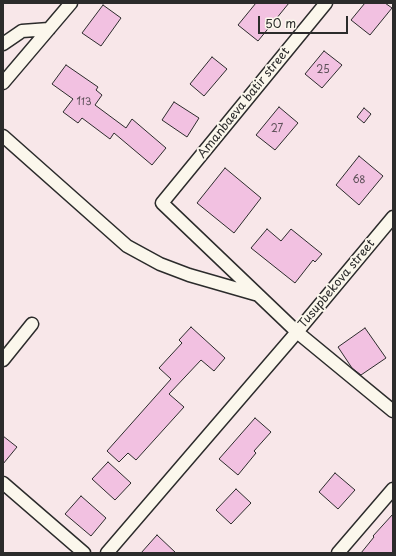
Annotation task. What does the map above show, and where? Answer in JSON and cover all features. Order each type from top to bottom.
[{"type":"street","points":[[3,83],[71,3]]},
{"type":"street","name":"Amanbaeva batir street","points":[[259,295],[162,203],[326,3]]},
{"type":"street","points":[[3,44],[22,31],[49,29]]},
{"type":"street","points":[[3,136],[127,246],[160,264],[189,275],[259,295],[297,332],[393,411]]},
{"type":"street","name":"Tusupbekova street","points":[[107,553],[297,332],[393,217]]},
{"type":"street","points":[[3,360],[32,324]]},
{"type":"street","points":[[3,483],[84,553]]},
{"type":"street","points":[[338,553],[393,488]]},
{"type":"building","points":[[256,3],[289,3],[258,41],[238,25]]},
{"type":"building","points":[[365,3],[385,3],[392,8],[370,35],[351,20]]},
{"type":"building","points":[[103,5],[121,18],[101,46],[82,33]]},
{"type":"building","points":[[324,51],[342,65],[322,88],[305,74]]},
{"type":"building","points":[[212,57],[227,69],[204,96],[190,84]]},
{"type":"building","points":[[66,65],[98,87],[96,90],[102,95],[95,105],[126,128],[132,119],[166,148],[152,165],[114,133],[110,139],[82,118],[78,123],[63,112],[73,99],[52,84]]},
{"type":"building","points":[[174,102],[199,118],[187,137],[162,120]]},
{"type":"building","points":[[279,107],[298,123],[275,150],[256,135]]},
{"type":"building","points":[[364,108],[371,114],[364,123],[357,117]]},
{"type":"building","points":[[359,156],[383,176],[359,205],[336,185]]},
{"type":"building","points":[[225,168],[261,198],[234,233],[197,203]]},
{"type":"building","points":[[267,229],[281,241],[291,229],[322,254],[315,262],[313,260],[295,283],[251,248]]},
{"type":"building","points":[[191,327],[225,358],[214,371],[201,360],[169,394],[184,407],[136,460],[128,453],[119,462],[107,451],[171,379],[159,368],[182,343],[179,340]]},
{"type":"building","points":[[365,328],[386,358],[361,375],[352,368],[338,347]]},
{"type":"building","points":[[255,418],[271,432],[254,451],[256,453],[238,475],[219,459]]},
{"type":"building","points":[[3,436],[17,447],[3,464]]},
{"type":"building","points":[[108,462],[131,483],[115,500],[92,479]]},
{"type":"building","points":[[335,473],[355,490],[338,509],[319,492]]},
{"type":"building","points":[[236,489],[251,503],[231,524],[216,510]]},
{"type":"building","points":[[81,496],[106,518],[91,536],[65,514]]},
{"type":"building","points":[[393,514],[393,553],[361,553],[374,537],[373,536]]},
{"type":"building","points":[[157,535],[176,553],[141,553]]}]
